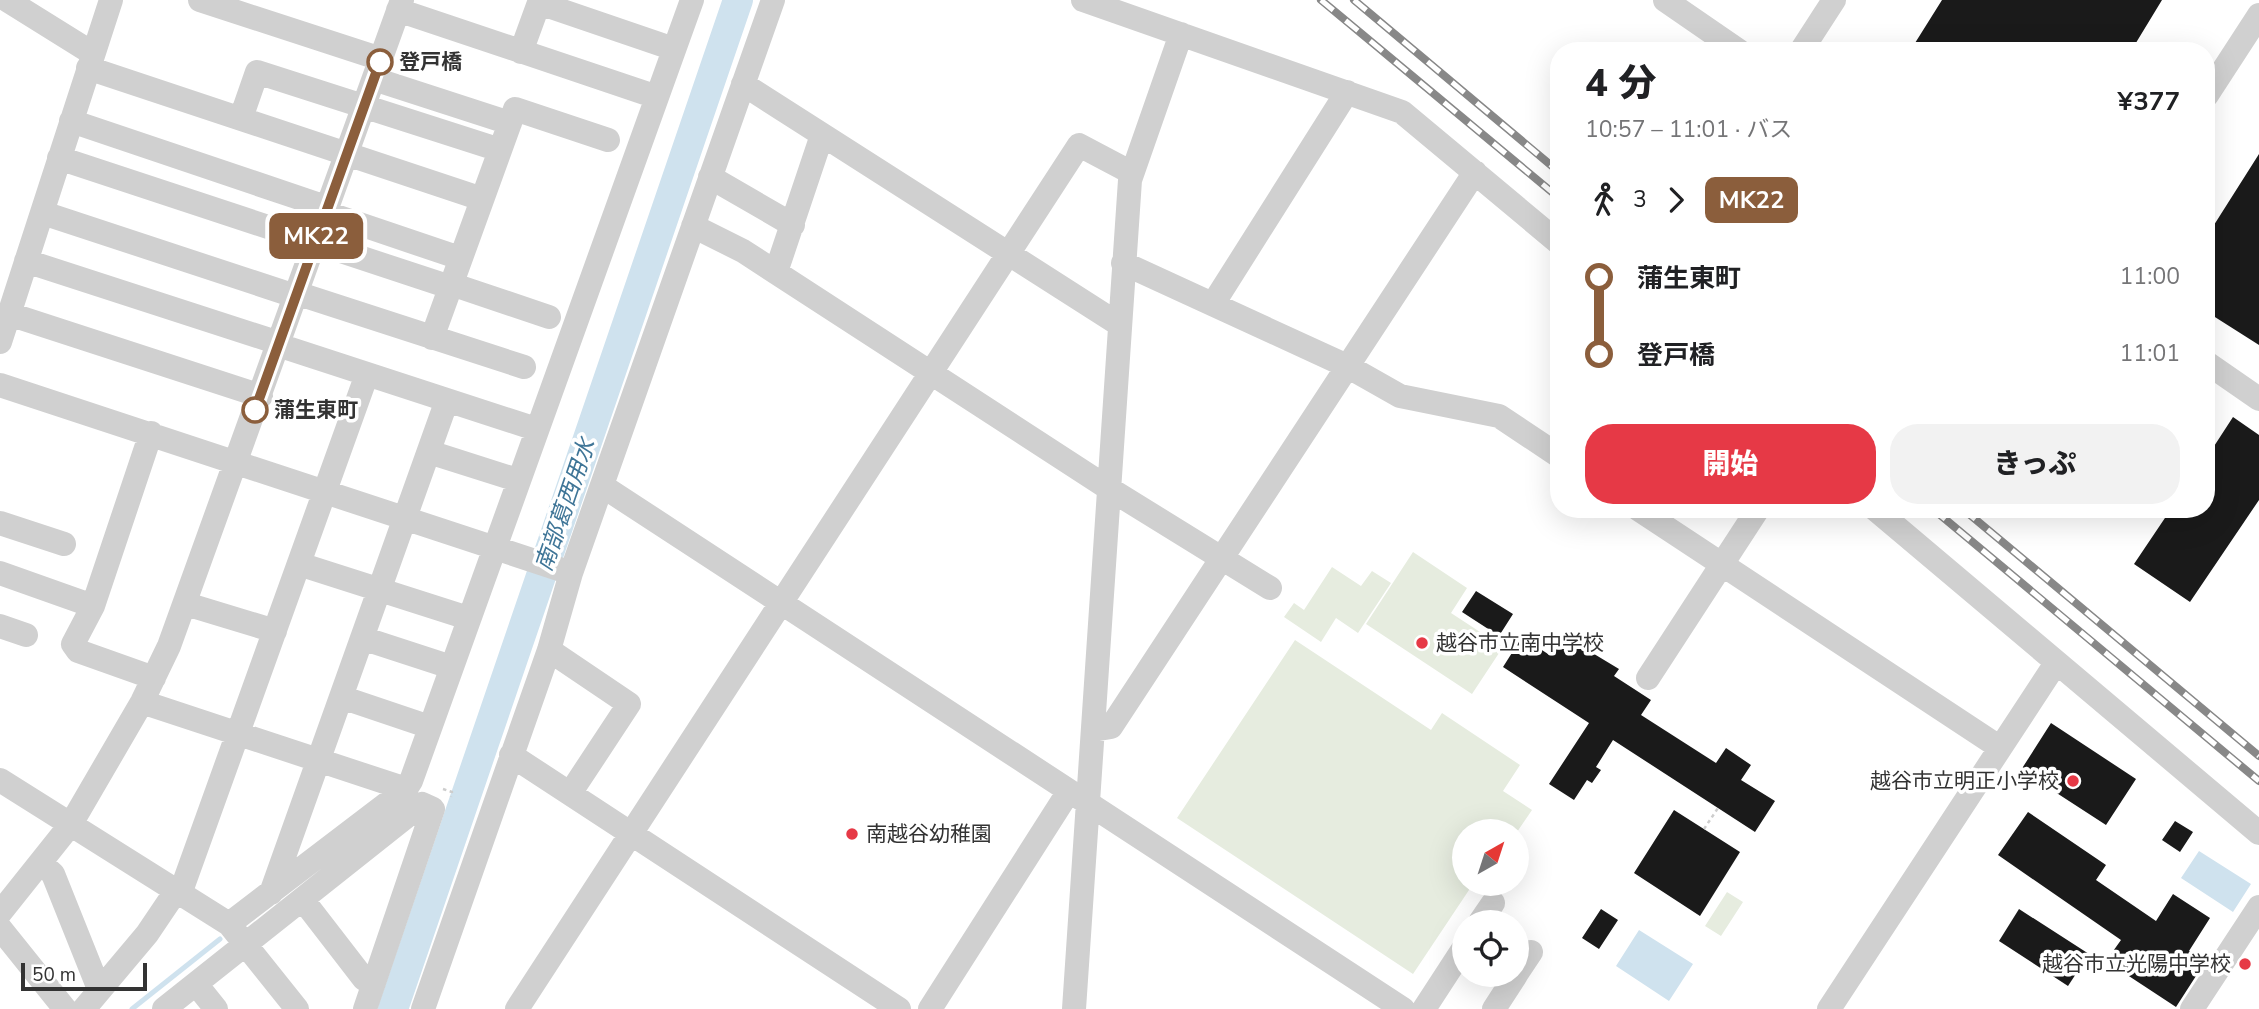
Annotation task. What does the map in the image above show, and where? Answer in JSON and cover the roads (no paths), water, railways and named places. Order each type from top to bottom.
[{"type":"street","points":[[7,0],[90,61],[241,118],[482,199]]},
{"type":"street","points":[[0,342],[111,0]]},
{"type":"street","points":[[200,0],[510,123]]},
{"type":"street","points":[[229,925],[406,789],[692,0]]},
{"type":"street","points":[[423,1009],[549,650],[567,572],[604,486],[773,0]]},
{"type":"street","points":[[1083,0],[1402,112],[1550,235]]},
{"type":"street","points":[[1665,0],[1726,42]]},
{"type":"street","points":[[1807,42],[1834,0]]},
{"type":"street","points":[[521,52],[539,2],[674,49]]},
{"type":"street","points":[[0,913],[71,824],[154,678],[186,604],[261,396],[377,69],[395,4],[521,52],[650,95]]},
{"type":"street","points":[[2215,83],[2259,15]]},
{"type":"street","points":[[1074,1009],[1078,797],[1093,730],[1123,263],[1132,173],[1181,34]]},
{"type":"street","points":[[241,118],[257,72],[500,150]]},
{"type":"street","points":[[743,84],[1120,326]]},
{"type":"street","points":[[1213,304],[1347,92]]},
{"type":"street","points":[[432,338],[515,109],[608,141]]},
{"type":"street","points":[[71,121],[460,258]]},
{"type":"street","points":[[776,272],[822,135]]},
{"type":"street","points":[[517,1009],[1079,145],[1132,173]]},
{"type":"street","points":[[59,158],[549,317]]},
{"type":"street","points":[[1093,730],[1111,727],[1475,172]]},
{"type":"street","points":[[710,177],[793,225]]},
{"type":"street","points":[[43,213],[524,367]]},
{"type":"street","points":[[693,226],[776,272],[1108,488],[1270,588]]},
{"type":"street","points":[[26,261],[536,429]]},
{"type":"street","points":[[1123,263],[1347,366],[1400,396],[1499,416],[1550,450]]},
{"type":"street","points":[[9,314],[261,396]]},
{"type":"street","points":[[2215,368],[2259,398]]},
{"type":"street","points":[[84,1009],[147,934],[178,892],[367,374]]},
{"type":"street","points":[[0,385],[567,572]]},
{"type":"street","points":[[271,893],[447,400]]},
{"type":"street","points":[[151,433],[93,606],[73,643],[78,651],[154,678]]},
{"type":"street","points":[[429,452],[517,480]]},
{"type":"street","points":[[604,486],[1403,1009]]},
{"type":"street","points":[[1651,518],[1999,747]]},
{"type":"street","points":[[1648,678],[1752,518]]},
{"type":"street","points":[[1886,518],[2259,833]]},
{"type":"street","points":[[0,523],[64,544]]},
{"type":"street","points":[[299,564],[468,618]]},
{"type":"street","points":[[0,573],[93,606]]},
{"type":"street","points":[[186,604],[275,631]]},
{"type":"street","points":[[0,626],[26,635]]},
{"type":"street","points":[[362,638],[451,667]]},
{"type":"street","points":[[549,650],[629,704],[571,792]]},
{"type":"street","points":[[1829,1009],[2056,663]]},
{"type":"street","points":[[341,697],[430,727]]},
{"type":"street","points":[[142,702],[406,789]]},
{"type":"street","points":[[510,755],[571,792],[899,1009]]},
{"type":"street","points":[[0,780],[229,925],[298,1009]]},
{"type":"street","points":[[930,1009],[1078,797]]},
{"type":"street","points":[[164,1009],[422,804],[433,809],[365,1009]]},
{"type":"street","points":[[41,863],[53,874],[99,989]]},
{"type":"street","points":[[303,900],[364,979],[374,983]]},
{"type":"street","points":[[2192,1009],[2259,907]]},
{"type":"street","points":[[0,928],[65,1009]]},
{"type":"street","points":[[1424,1009],[1452,966]]},
{"type":"street","points":[[196,984],[216,1009]]},
{"type":"street","points":[[1494,1009],[1508,987]]},
{"type":"water","points":[[2199,851],[2251,884],[2233,912],[2181,878]]},
{"type":"water","points":[[1639,930],[1693,964],[1669,1001],[1616,966]]},
{"type":"waterway","name":"南部葛西用水","points":[[393,1009],[738,0]]},
{"type":"waterway","points":[[132,1009],[220,939]]},
{"type":"railway","points":[[1321,0],[1550,191]]},
{"type":"railway","points":[[1354,0],[1550,164]]},
{"type":"railway","points":[[1944,518],[2259,781]]},
{"type":"railway","points":[[1974,518],[2259,756]]},
{"type":"place","name":"登戸橋","points":[[380,62]]},
{"type":"place","name":"蒲生東町","points":[[255,410]]},
{"type":"place","name":"越谷市立南中学校","points":[[1422,643]]},
{"type":"place","name":"越谷市立明正小学校","points":[[2073,781]]},
{"type":"place","name":"南越谷幼稚園","points":[[852,834]]},
{"type":"place","name":"越谷市立光陽中学校","points":[[2245,964]]}]
